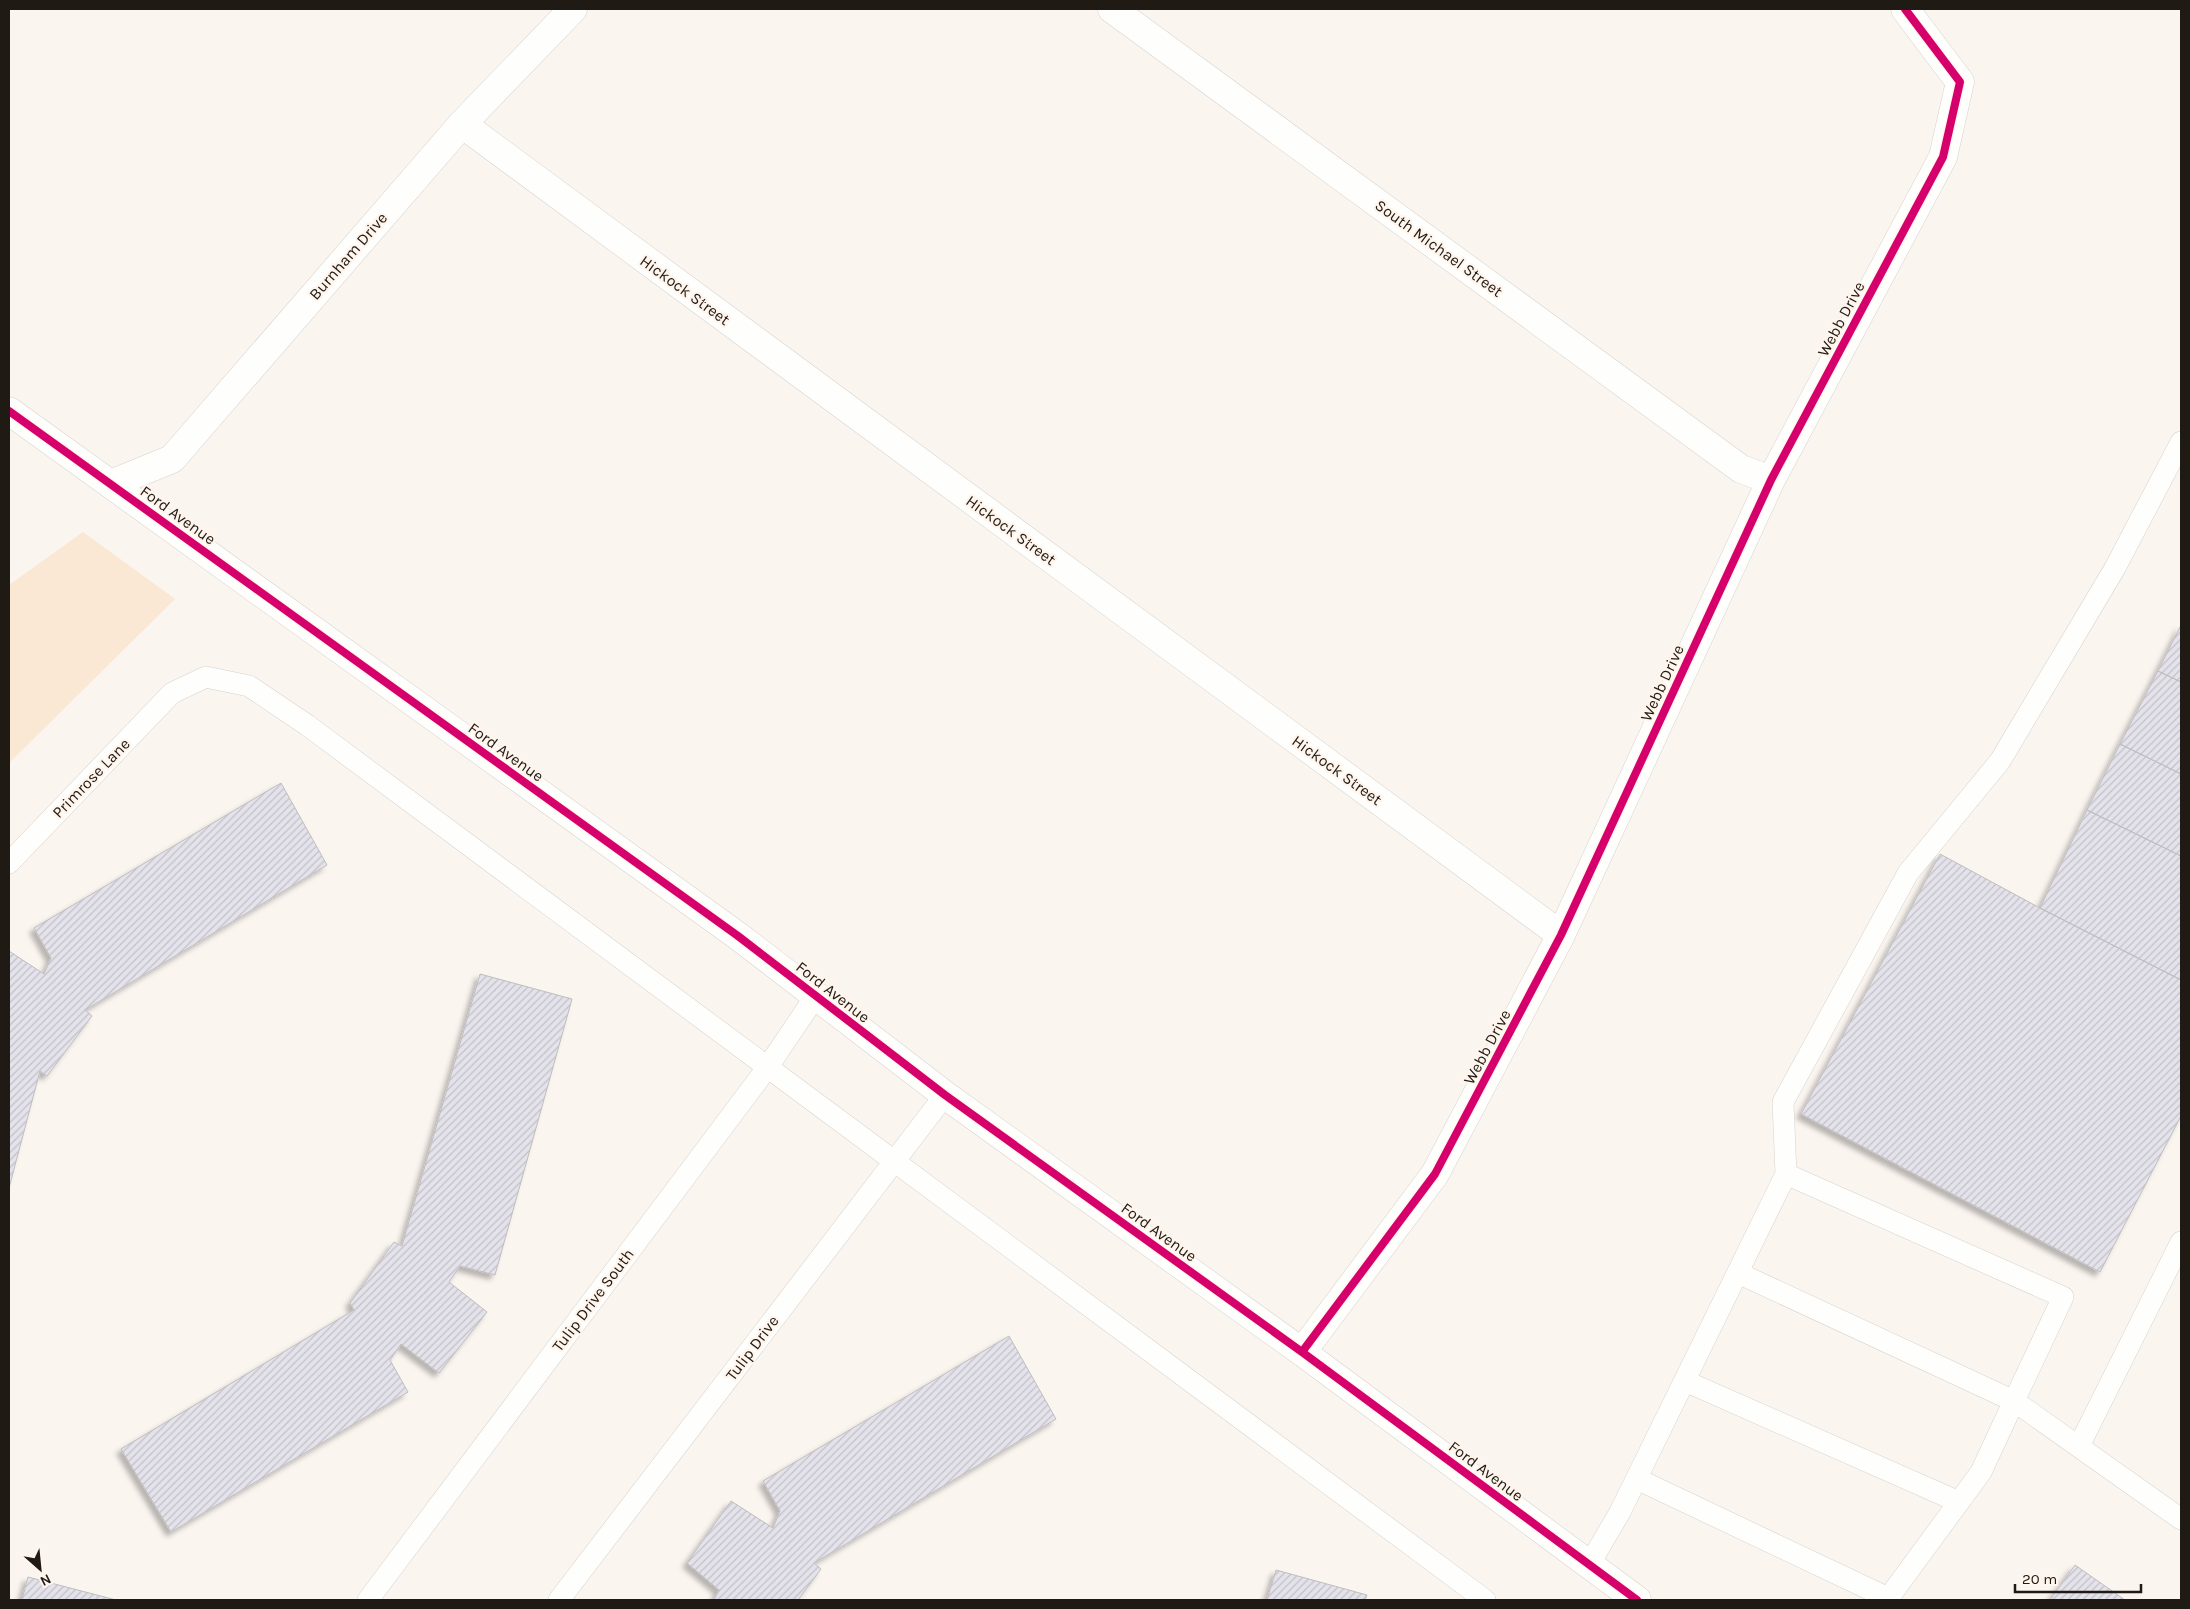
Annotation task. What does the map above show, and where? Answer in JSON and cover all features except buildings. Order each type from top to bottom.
[{"type":"street","name":"Burnham Drive","points":[[110,484],[172,459],[462,124],[573,9]]},
{"type":"street","name":"South Michael Street","points":[[1112,9],[1741,469],[1771,480]]},
{"type":"street","name":"Webb Drive","points":[[1302,1352],[1435,1174],[1561,935],[1771,480],[1943,157],[1960,82],[1905,9]]},
{"type":"street","name":"Hickock Street","points":[[462,124],[1561,935]]},
{"type":"street","name":"Ford Avenue","points":[[9,411],[730,930],[945,1095],[1302,1352],[1589,1565],[1626,1597]]},
{"type":"lane","points":[[1589,1565],[1616,1521],[1786,1174],[1783,1102],[1908,873],[2000,761],[2115,568],[2181,442]]},
{"type":"lane","name":"Primrose Lane","points":[[9,863],[172,692],[206,677],[249,686],[307,725],[766,1068]]},
{"type":"lane","name":"Tulip Drive South","points":[[368,1600],[766,1068],[816,997]]},
{"type":"lane","points":[[766,1068],[895,1160],[1485,1600]]},
{"type":"lane","name":"Tulip Drive","points":[[559,1600],[945,1095]]},
{"type":"lane","points":[[1637,1479],[1888,1599],[1981,1472],[2063,1297],[1786,1174]]},
{"type":"lane","points":[[2079,1446],[2181,1242]]},
{"type":"lane","points":[[1738,1273],[2014,1401],[2181,1519]]},
{"type":"lane","points":[[1685,1381],[1959,1502]]},
{"type":"shaded area","points":[[83,532],[175,599],[9,763],[9,585]]},
{"type":"cycle path","points":[[1302,1352],[1435,1174],[1561,935],[1771,480],[1943,157],[1960,82],[1905,9]]},
{"type":"cycle path","points":[[9,411],[738,936],[945,1095],[1302,1352],[1637,1600]]}]
